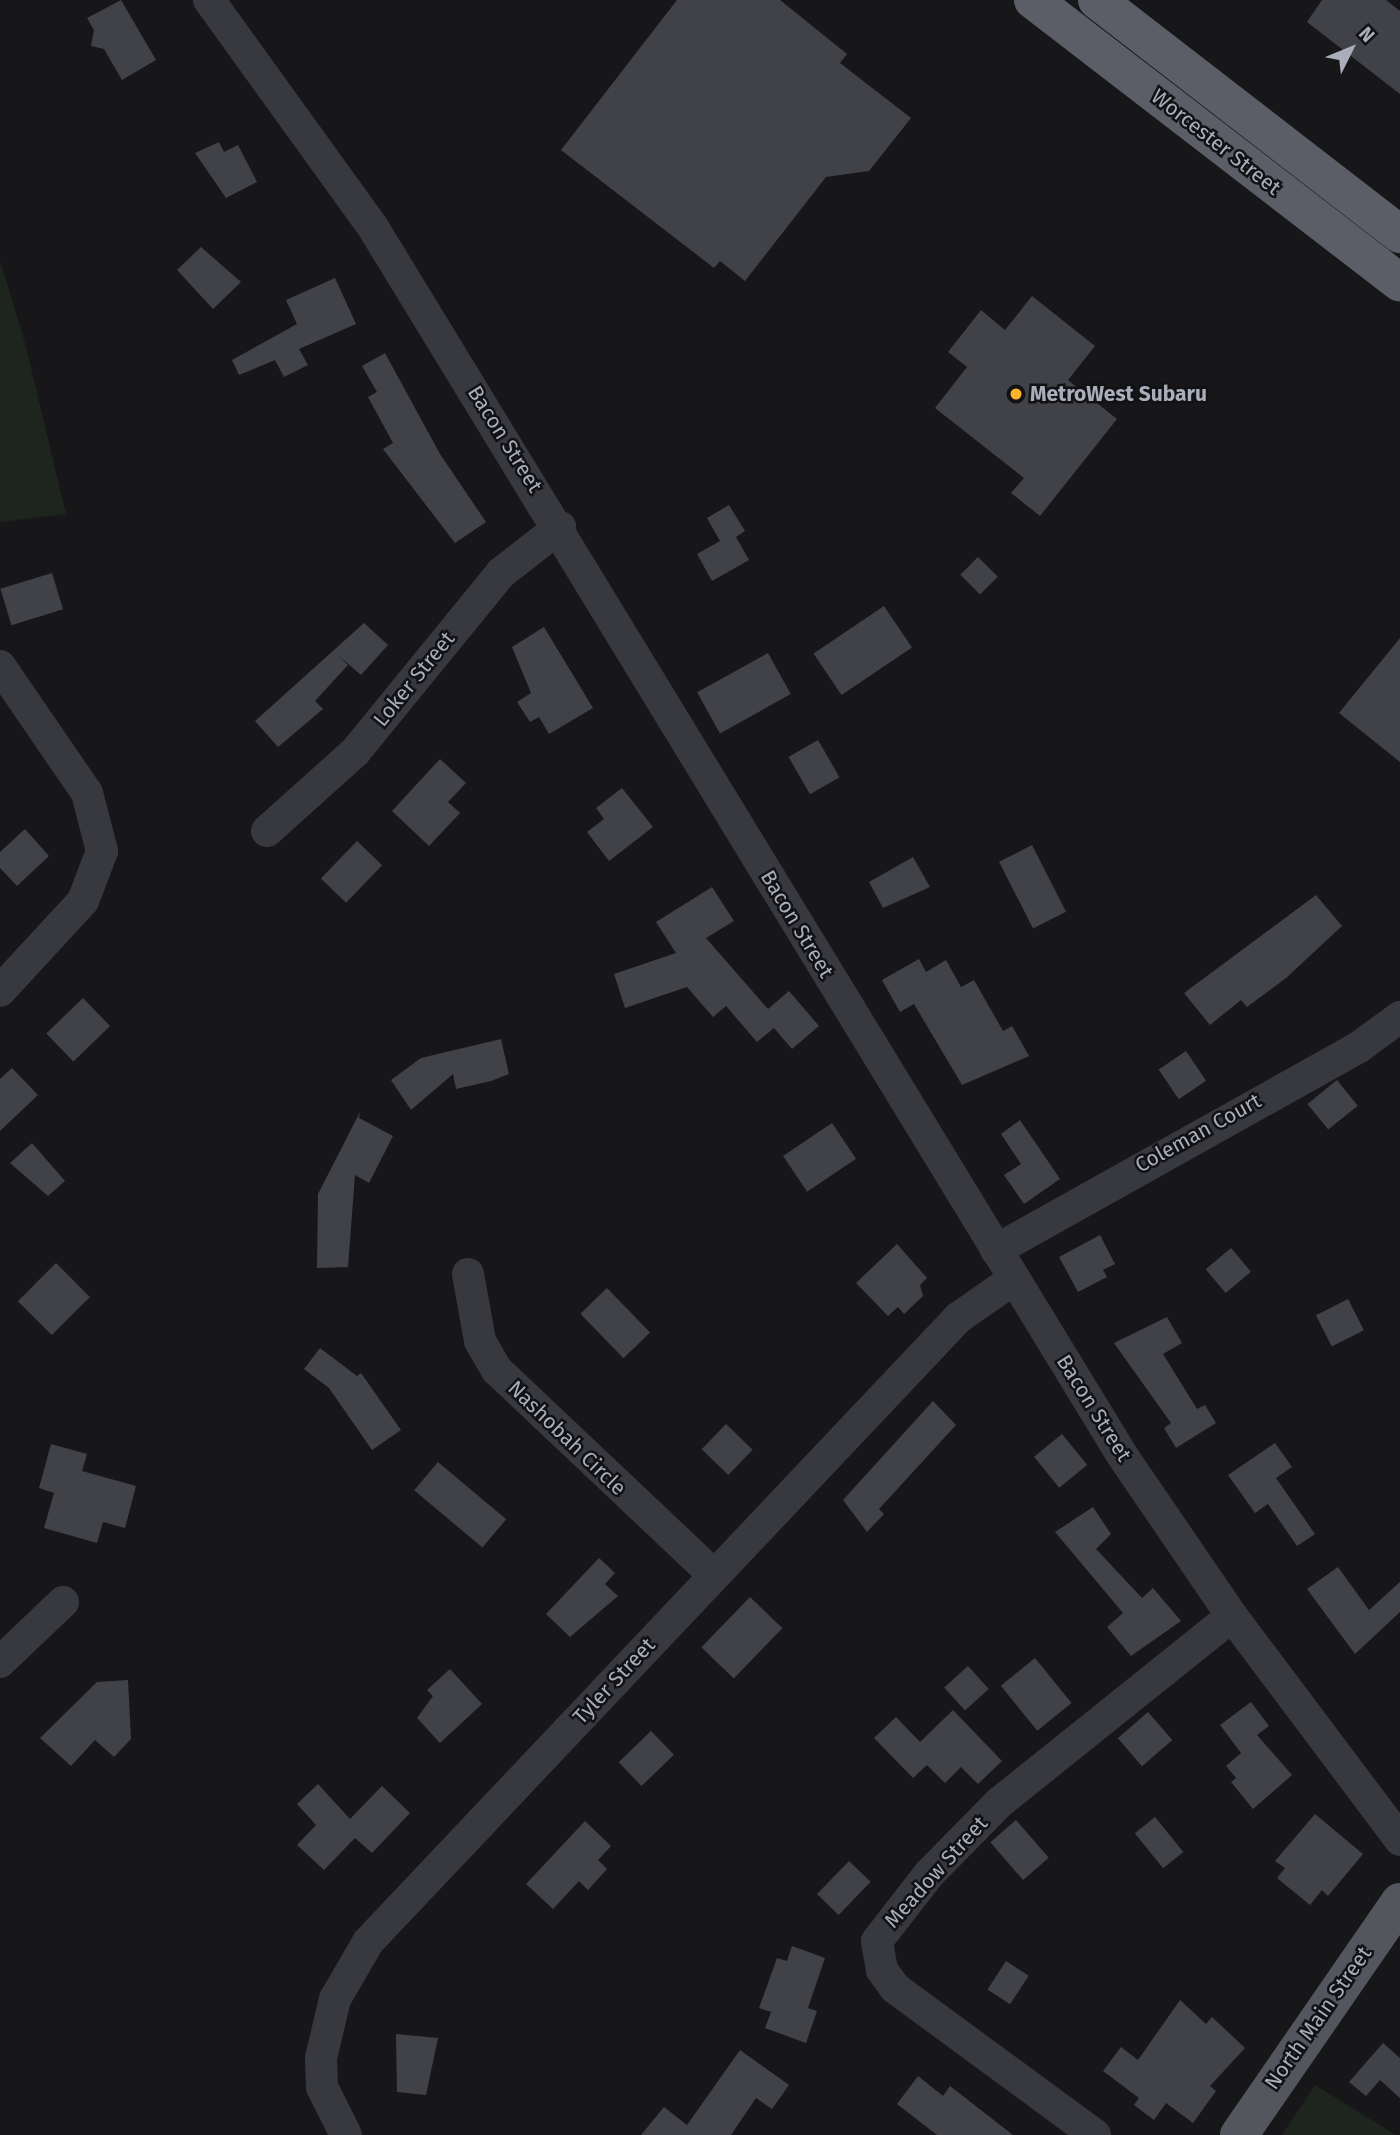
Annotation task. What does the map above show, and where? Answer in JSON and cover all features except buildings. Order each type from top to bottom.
[{"type":"highway","name":"Worcester Street","points":[[1033,0],[1400,283]]},
{"type":"highway","name":"Worcester Street","points":[[1097,0],[1400,234]]},
{"type":"main road","name":"North Main Street","points":[[1239,2135],[1400,1902]]},
{"type":"street","name":"Bacon Street","points":[[209,0],[349,190],[560,527],[996,1250],[1232,1616],[1400,1840]]},
{"type":"street","name":"Loker Street","points":[[267,831],[355,752],[501,573],[560,527]]},
{"type":"street","points":[[0,666],[90,800],[100,829],[101,863],[74,913],[0,991]]},
{"type":"street","name":"Coleman Court","points":[[996,1250],[1359,1047],[1400,1017]]},
{"type":"street","name":"Nashobah Circle","points":[[468,1274],[480,1341],[497,1370],[713,1574]]},
{"type":"street","name":"Tyler Street","points":[[346,2135],[322,2087],[321,2058],[349,1969],[391,1915],[958,1318],[1014,1279]]},
{"type":"street","points":[[0,1661],[63,1602]]},
{"type":"street","name":"Meadow Street","points":[[1095,2135],[895,1988],[882,1970],[877,1941],[982,1819],[1232,1616]]},
{"type":"shaded area","points":[[0,260],[25,343],[66,514],[0,522]]},
{"type":"shaded area","points":[[1315,2085],[1396,2135],[1282,2135]]},
{"type":"place","name":"MetroWest Subaru","points":[[1016,394]]}]
